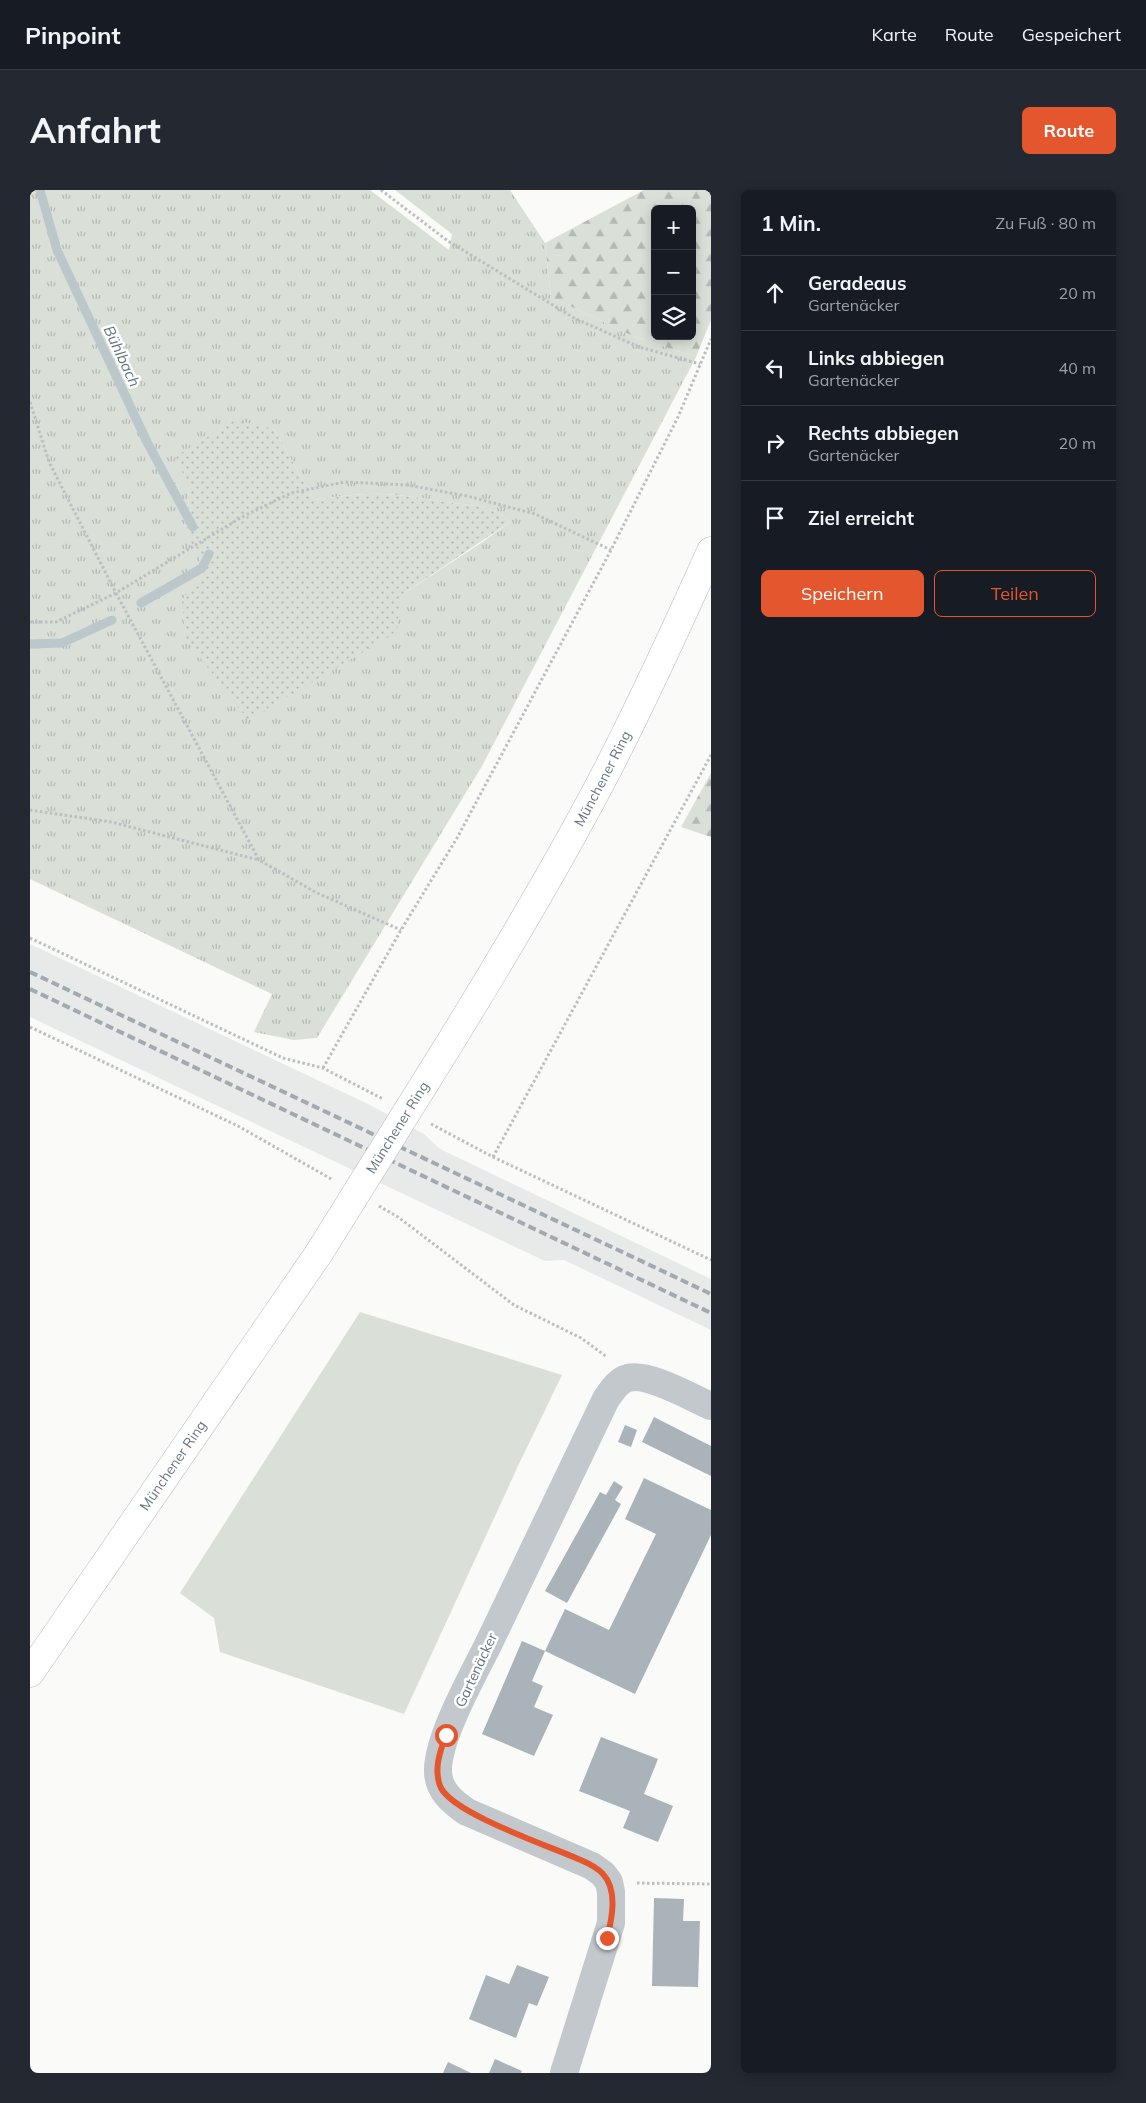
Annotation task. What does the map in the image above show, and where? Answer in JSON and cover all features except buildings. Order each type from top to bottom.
[{"type":"main road","name":"Münchener Ring","points":[[30,1673],[318,1253],[448,1046],[533,905],[600,784],[653,678],[711,551]]},
{"type":"street","name":"Gartenäcker","points":[[609,1882],[603,1874],[592,1866],[467,1812],[448,1798],[441,1788],[438,1770],[441,1748],[464,1695],[606,1399],[615,1386],[622,1380],[636,1377],[657,1383],[711,1406]]},
{"type":"street","points":[[564,2073],[607,1938],[612,1908],[612,1892],[609,1882]]},
{"type":"path","points":[[381,190],[448,241],[574,318],[639,347],[700,364]]},
{"type":"path","points":[[323,1068],[401,930],[457,838],[612,550],[678,416],[711,339]]},
{"type":"path","points":[[30,402],[49,462],[116,593],[259,860]]},
{"type":"path","points":[[30,622],[56,622],[116,593],[250,513],[291,493],[345,482],[407,485],[467,496],[535,514],[612,550]]},
{"type":"path","points":[[493,1157],[711,755]]},
{"type":"path","points":[[30,810],[111,822],[259,860],[317,892],[401,930]]},
{"type":"path","points":[[30,938],[283,1058],[323,1068],[391,1103]]},
{"type":"path","points":[[425,1121],[493,1157],[711,1260]]},
{"type":"path","points":[[609,1882],[711,1884]]},
{"type":"shaded area","points":[[30,944],[368,1104],[424,1134],[440,1149],[711,1279],[711,1330],[564,1260],[545,1261],[30,1017]]},
{"type":"green space","points":[[30,190],[370,190],[449,250],[452,234],[395,190],[510,190],[545,243],[551,297],[633,336],[696,357],[482,766],[317,1038],[294,1040],[254,1032],[272,994],[30,879]],"holes":[[[274,429],[314,500],[366,494],[401,495],[483,507],[497,512],[510,522],[400,596],[182,600],[206,572],[187,534],[189,486]]]},
{"type":"green space","points":[[644,190],[711,190],[711,320],[696,357],[633,336],[551,297],[545,243]]},
{"type":"green space","points":[[235,420],[274,429],[314,500],[366,494],[401,495],[483,507],[497,512],[510,522],[400,596],[397,632],[248,720],[185,638],[182,600],[205,571],[187,534],[189,486],[175,457]]},
{"type":"green space","points":[[711,773],[711,837],[681,827]]},
{"type":"green space","points":[[360,1312],[562,1375],[404,1714],[220,1652],[214,1618],[180,1593]]},
{"type":"waterway","name":"Bühlbach","points":[[40,190],[57,250],[147,442],[193,527]]},
{"type":"waterway","name":"Bühlbach","points":[[141,603],[202,568],[209,554]]},
{"type":"waterway","name":"Bühlbach","points":[[30,644],[62,643],[112,620]]},
{"type":"railway","points":[[30,972],[711,1294]]},
{"type":"railway","points":[[30,989],[711,1313]]},
{"type":"route","points":[[446,1735],[439,1758],[438,1778],[441,1788],[448,1798],[467,1812],[576,1858],[603,1874],[609,1882],[612,1892],[611,1923],[607,1938]]}]
